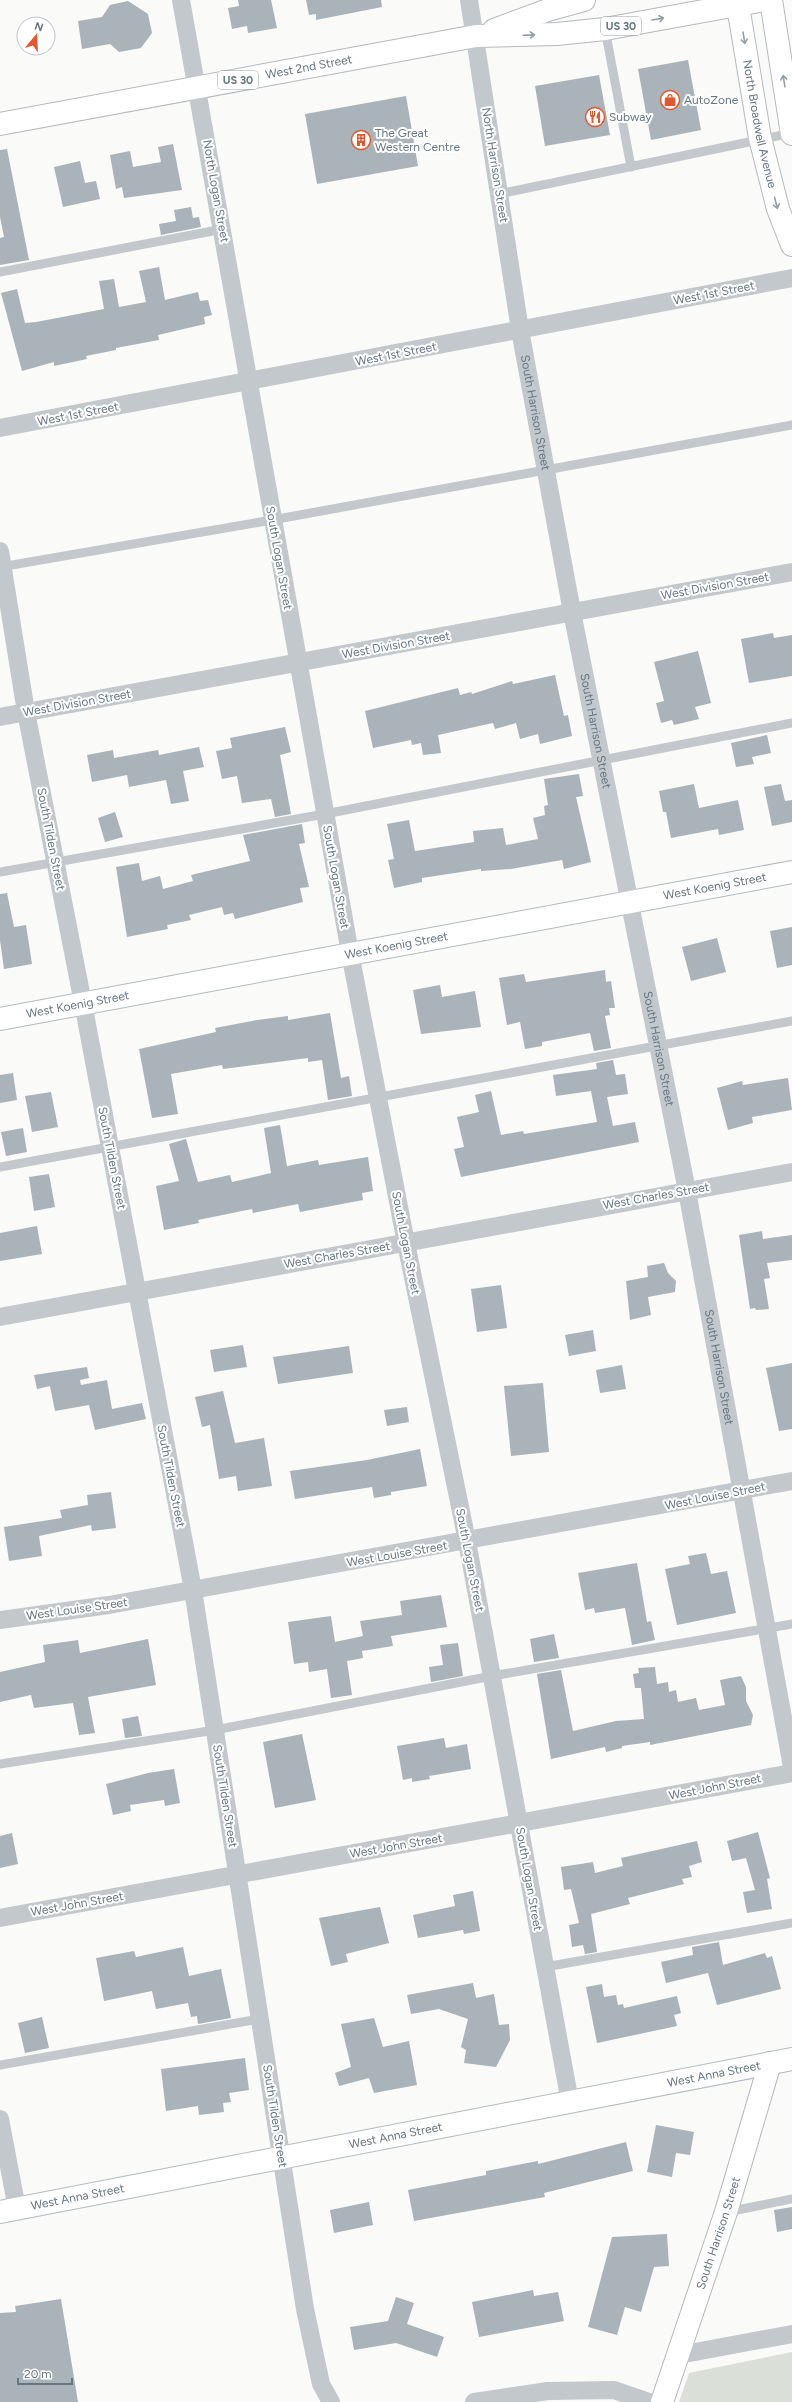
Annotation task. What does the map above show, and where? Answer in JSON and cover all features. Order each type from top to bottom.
[{"type":"main road","name":"West 2nd Street","points":[[476,36],[548,10],[584,0]]},
{"type":"main road","name":"West 2nd Street","points":[[0,124],[476,36],[557,34],[605,29],[738,2],[764,0]]},
{"type":"main road","points":[[771,0],[792,133]]},
{"type":"main road","name":"North Broadwell Avenue","points":[[738,2],[760,138],[778,209],[792,245]]},
{"type":"main road","name":"West Koenig Street","points":[[0,1019],[792,872]]},
{"type":"main road","name":"West Anna Street","points":[[8,2210],[792,2059]]},
{"type":"main road","name":"South Harrison Street","points":[[662,2402],[726,2212],[770,2063]]},
{"type":"street","name":"North Logan Street","points":[[182,0],[223,229],[248,382]]},
{"type":"street","name":"North Harrison Street","points":[[469,0],[476,36],[520,330]]},
{"type":"street","name":"West 1st Street","points":[[0,428],[792,278]]},
{"type":"street","name":"South Harrison Street","points":[[520,330],[572,612],[631,902],[687,1191],[792,1768]]},
{"type":"street","name":"South Logan Street","points":[[248,382],[350,953],[406,1243],[467,1542],[570,2102]]},
{"type":"street","name":"South Tilden Street","points":[[1,561],[26,712],[83,1003],[193,1590],[304,2309],[321,2384],[331,2402]]},
{"type":"street","name":"West Division Street","points":[[0,717],[792,572]]},
{"type":"street","name":"West Charles Street","points":[[0,1316],[792,1172]]},
{"type":"street","name":"West Louise Street","points":[[0,1620],[109,1605],[467,1542],[741,1492],[792,1481]]},
{"type":"street","name":"West John Street","points":[[0,1918],[792,1773]]},
{"type":"street","points":[[0,2119],[8,2210]]},
{"type":"street","points":[[679,2354],[792,2334]]},
{"type":"street","points":[[474,2402],[548,2390],[614,2390],[648,2402]]},
{"type":"lane","points":[[605,29],[631,167]]},
{"type":"lane","points":[[499,194],[631,167],[760,138],[792,133]]},
{"type":"lane","points":[[0,272],[223,229]]},
{"type":"lane","points":[[1,561],[272,520],[792,425]]},
{"type":"lane","points":[[0,872],[325,814],[792,723]]},
{"type":"lane","points":[[0,1167],[378,1096],[792,1021]]},
{"type":"lane","points":[[0,1764],[215,1730],[492,1676],[792,1624]]},
{"type":"lane","points":[[545,1967],[792,1922]]},
{"type":"lane","points":[[0,2065],[260,2018]]},
{"type":"lane","points":[[726,2212],[792,2199]]},
{"type":"shaded area","points":[[792,2352],[792,2402],[679,2402],[689,2373]]},
{"type":"building","points":[[238,0],[271,0],[277,28],[248,33],[247,26],[232,29],[228,8],[239,6]]},
{"type":"building","points":[[306,0],[381,0],[382,7],[316,20],[316,14],[309,15]]},
{"type":"building","points":[[128,1],[148,14],[152,33],[141,48],[119,52],[110,44],[82,49],[78,21],[102,17],[110,5]]},
{"type":"building","name":"AutoZone","points":[[688,60],[701,130],[651,140],[638,69]]},
{"type":"building","points":[[599,75],[610,135],[545,146],[535,86]]},
{"type":"building","name":"The Great Western Centre","points":[[406,96],[418,166],[317,184],[305,114]]},
{"type":"building","points":[[173,144],[182,190],[124,198],[122,187],[116,189],[110,155],[130,151],[133,167],[161,162],[158,147]]},
{"type":"building","points":[[7,149],[29,260],[0,265],[0,238],[4,237],[0,217],[0,150]]},
{"type":"building","points":[[80,161],[85,183],[96,181],[100,199],[63,207],[54,167]]},
{"type":"building","points":[[191,207],[193,218],[199,217],[201,227],[161,235],[159,224],[176,221],[174,210]]},
{"type":"building","points":[[159,267],[165,300],[198,292],[200,301],[208,300],[212,315],[204,317],[205,324],[158,335],[159,340],[116,348],[116,350],[86,356],[87,359],[54,366],[54,362],[22,371],[1,293],[17,289],[25,323],[36,322],[104,309],[99,281],[114,279],[119,307],[146,302],[139,271]]},
{"type":"building","points":[[773,633],[774,638],[792,635],[792,676],[749,683],[741,639]]},
{"type":"building","points":[[698,651],[711,703],[695,707],[699,719],[674,725],[672,720],[661,723],[656,703],[664,701],[654,662]]},
{"type":"building","points":[[555,675],[564,716],[568,715],[572,736],[540,744],[538,734],[520,739],[516,723],[495,729],[493,723],[438,735],[441,753],[423,755],[421,743],[412,745],[411,740],[373,748],[365,711],[458,688],[460,695],[471,692],[472,694],[512,681],[513,684]]},
{"type":"building","points":[[285,727],[291,752],[280,755],[291,814],[275,817],[271,799],[242,803],[237,776],[222,779],[216,751],[232,748],[230,738]]},
{"type":"building","points":[[767,735],[771,753],[752,757],[754,764],[736,767],[731,743]]},
{"type":"building","points":[[199,747],[204,767],[183,771],[189,801],[171,804],[166,780],[129,787],[127,775],[92,782],[87,755],[113,750],[114,758],[158,750],[159,755]]},
{"type":"building","points":[[579,774],[583,796],[576,797],[591,862],[564,869],[562,860],[511,869],[481,871],[481,869],[422,878],[422,882],[394,888],[388,860],[394,859],[387,824],[409,820],[415,851],[474,842],[473,831],[503,828],[506,845],[538,839],[533,818],[545,815],[544,806],[548,805],[544,779]]},
{"type":"building","points":[[694,784],[699,808],[738,800],[744,830],[719,835],[718,829],[671,838],[666,812],[663,812],[659,791]]},
{"type":"building","points":[[781,784],[785,801],[792,800],[792,822],[772,826],[764,787]]},
{"type":"building","points":[[115,812],[123,837],[105,842],[98,818]]},
{"type":"building","points":[[302,824],[305,843],[299,844],[309,887],[300,888],[303,902],[235,919],[233,913],[224,915],[222,907],[189,915],[191,920],[167,925],[168,929],[127,937],[116,867],[139,863],[142,881],[160,876],[163,889],[193,881],[191,875],[250,861],[243,835]]},
{"type":"building","points":[[7,893],[14,927],[26,925],[32,964],[4,969],[0,940],[0,894]]},
{"type":"building","points":[[792,927],[792,965],[777,968],[770,931]]},
{"type":"building","points":[[717,938],[726,972],[691,981],[682,947]]},
{"type":"building","points":[[605,970],[606,982],[611,981],[615,1008],[609,1008],[610,1015],[605,1016],[611,1048],[594,1051],[590,1033],[542,1042],[542,1046],[525,1049],[520,1022],[507,1025],[499,978],[524,974],[526,982]]},
{"type":"building","points":[[440,985],[442,997],[475,991],[481,1027],[421,1034],[413,990]]},
{"type":"building","points":[[330,1013],[341,1078],[349,1076],[352,1096],[328,1100],[322,1060],[308,1062],[308,1058],[223,1069],[222,1065],[171,1074],[178,1114],[152,1118],[139,1049],[216,1032],[215,1028],[257,1020],[288,1016],[288,1020]]},
{"type":"building","points":[[613,1060],[616,1075],[625,1074],[628,1094],[607,1097],[613,1126],[635,1122],[639,1142],[461,1177],[454,1149],[464,1147],[457,1117],[479,1112],[475,1095],[491,1091],[501,1135],[523,1131],[524,1134],[597,1122],[591,1091],[556,1096],[553,1075],[597,1069],[596,1063]]},
{"type":"building","points":[[13,1073],[17,1100],[0,1103],[0,1075]]},
{"type":"building","points":[[788,1078],[792,1110],[752,1117],[753,1123],[728,1130],[717,1088],[742,1081],[743,1085]]},
{"type":"building","points":[[51,1092],[58,1127],[32,1132],[25,1096]]},
{"type":"building","points":[[280,1125],[287,1166],[318,1160],[319,1165],[368,1157],[373,1191],[362,1193],[363,1200],[300,1212],[298,1204],[253,1213],[252,1209],[198,1220],[199,1223],[164,1230],[156,1186],[179,1181],[169,1144],[186,1139],[198,1182],[230,1175],[232,1182],[271,1173],[264,1128]]},
{"type":"building","points":[[23,1128],[27,1152],[6,1156],[1,1132]]},
{"type":"building","points":[[49,1174],[55,1207],[34,1211],[29,1177]]},
{"type":"building","points":[[37,1226],[42,1254],[0,1261],[0,1233]]},
{"type":"building","points":[[762,1231],[763,1239],[792,1235],[792,1260],[767,1263],[770,1278],[764,1279],[769,1309],[756,1310],[755,1308],[750,1309],[739,1235]]},
{"type":"building","points":[[664,1263],[668,1273],[676,1281],[675,1292],[648,1297],[651,1315],[630,1320],[626,1281],[648,1277],[647,1266]]},
{"type":"building","points":[[501,1285],[507,1328],[477,1332],[471,1289]]},
{"type":"building","points":[[593,1330],[596,1351],[569,1356],[565,1335]]},
{"type":"building","points":[[243,1345],[247,1367],[214,1372],[210,1350]]},
{"type":"building","points":[[349,1346],[353,1373],[278,1384],[273,1357]]},
{"type":"building","points":[[792,1363],[792,1429],[779,1431],[766,1368]]},
{"type":"building","points":[[622,1365],[626,1389],[600,1393],[596,1370]]},
{"type":"building","points":[[87,1367],[89,1378],[80,1380],[81,1385],[107,1380],[112,1409],[142,1403],[146,1419],[95,1430],[89,1405],[55,1411],[50,1386],[37,1389],[34,1375]]},
{"type":"building","points":[[543,1383],[549,1452],[511,1456],[504,1386]]},
{"type":"building","points":[[223,1391],[235,1443],[264,1438],[272,1486],[238,1491],[236,1476],[219,1479],[210,1425],[202,1427],[195,1397]]},
{"type":"building","points":[[407,1407],[409,1422],[387,1426],[384,1410]]},
{"type":"building","points":[[420,1449],[427,1486],[391,1492],[391,1495],[374,1498],[372,1487],[295,1499],[290,1471],[367,1460]]},
{"type":"building","points":[[111,1492],[116,1528],[92,1531],[91,1525],[39,1536],[42,1556],[9,1561],[4,1527],[62,1518],[60,1510],[88,1505],[87,1495]]},
{"type":"building","points":[[706,1553],[711,1574],[727,1571],[736,1613],[677,1625],[665,1569],[690,1564],[688,1556]]},
{"type":"building","points":[[637,1563],[647,1622],[651,1621],[655,1640],[632,1645],[625,1608],[595,1613],[594,1608],[585,1610],[578,1573]]},
{"type":"building","points":[[441,1595],[447,1627],[391,1636],[393,1646],[362,1651],[363,1658],[347,1661],[352,1695],[331,1698],[327,1669],[309,1672],[308,1662],[294,1664],[288,1622],[331,1616],[335,1642],[363,1636],[360,1621],[402,1615],[400,1601]]},
{"type":"building","points":[[554,1634],[559,1658],[534,1662],[530,1639]]},
{"type":"building","points":[[148,1639],[156,1685],[88,1697],[95,1733],[79,1735],[73,1703],[34,1708],[31,1695],[0,1702],[0,1672],[45,1662],[43,1645],[78,1640],[80,1653]]},
{"type":"building","points":[[458,1643],[463,1676],[431,1682],[429,1667],[443,1665],[440,1645]]},
{"type":"building","points":[[655,1667],[657,1684],[668,1682],[669,1692],[676,1690],[678,1702],[696,1698],[699,1710],[725,1705],[720,1680],[741,1676],[746,1687],[746,1701],[753,1715],[751,1725],[650,1745],[650,1742],[622,1746],[622,1748],[606,1752],[605,1747],[551,1759],[537,1674],[561,1670],[573,1731],[616,1721],[644,1719],[641,1688],[635,1688],[633,1674],[639,1673],[638,1668]]},
{"type":"building","points":[[138,1716],[142,1736],[125,1738],[122,1719]]},
{"type":"building","points":[[302,1734],[316,1800],[275,1808],[263,1742]]},
{"type":"building","points":[[444,1738],[446,1748],[467,1744],[471,1769],[429,1776],[430,1779],[412,1782],[412,1778],[403,1780],[397,1746]]},
{"type":"building","points":[[174,1769],[180,1803],[165,1806],[164,1800],[130,1805],[131,1811],[113,1815],[106,1784],[148,1773]]},
{"type":"building","points":[[758,1832],[770,1878],[767,1879],[772,1909],[747,1913],[743,1892],[755,1890],[746,1858],[732,1861],[727,1841]]},
{"type":"building","points":[[12,1833],[18,1864],[0,1868],[0,1836]]},
{"type":"building","points":[[697,1841],[702,1862],[689,1866],[692,1877],[682,1879],[684,1884],[628,1898],[630,1904],[591,1914],[597,1952],[585,1954],[583,1945],[572,1947],[569,1925],[579,1923],[571,1889],[564,1890],[561,1867],[593,1862],[595,1873],[623,1866],[621,1858]]},
{"type":"building","points":[[473,1891],[480,1931],[464,1934],[463,1930],[418,1938],[413,1915],[455,1906],[453,1895]]},
{"type":"building","points":[[380,1907],[389,1943],[346,1954],[348,1962],[331,1966],[319,1918]]},
{"type":"building","points":[[719,1942],[723,1965],[765,1953],[767,1958],[772,1956],[781,1989],[717,2005],[708,1973],[666,1983],[661,1962],[693,1955],[692,1947]]},
{"type":"building","points":[[183,1947],[189,1976],[221,1969],[231,2018],[198,2024],[197,2016],[191,2017],[188,2003],[156,2009],[152,1991],[104,2001],[96,1958],[134,1951],[136,1957]]},
{"type":"building","points":[[473,1983],[476,1998],[494,1994],[499,2025],[509,2024],[510,2040],[496,2067],[464,2063],[466,2050],[461,2047],[468,2019],[439,2009],[411,2014],[407,1995]]},
{"type":"building","points":[[602,1984],[604,1997],[616,1995],[618,2005],[623,2004],[624,2008],[677,1996],[681,2013],[674,2015],[677,2026],[597,2043],[586,1987]]},
{"type":"building","points":[[42,2017],[49,2048],[25,2053],[18,2023]]},
{"type":"building","points":[[374,2018],[383,2047],[409,2041],[417,2085],[374,2093],[369,2078],[339,2086],[335,2073],[351,2067],[341,2024]]},
{"type":"building","points":[[245,2058],[249,2090],[229,2093],[231,2102],[223,2103],[224,2112],[199,2115],[198,2106],[166,2111],[161,2069]]},
{"type":"building","points":[[656,2125],[694,2132],[690,2155],[676,2153],[672,2177],[647,2172]]},
{"type":"building","points":[[626,2142],[633,2171],[544,2193],[545,2197],[414,2221],[408,2190],[486,2175],[486,2171],[538,2161],[538,2164]]},
{"type":"building","points":[[369,2202],[373,2225],[334,2233],[330,2210]]},
{"type":"building","points":[[792,2207],[792,2229],[777,2232],[774,2210]]},
{"type":"building","points":[[667,2234],[669,2266],[654,2267],[641,2312],[625,2307],[617,2335],[588,2327],[612,2237]]},
{"type":"building","points":[[533,2290],[534,2296],[558,2292],[564,2321],[479,2337],[472,2302]]},
{"type":"building","points":[[396,2297],[414,2303],[407,2324],[444,2337],[437,2357],[396,2343],[354,2350],[350,2327],[388,2321]]},
{"type":"building","points":[[61,2299],[78,2402],[0,2402],[0,2313],[16,2312],[15,2306]]},
{"type":"place","name":"AutoZone","points":[[670,100]]},
{"type":"place","name":"Subway","points":[[595,117]]},
{"type":"place","name":"The Great Western Centre","points":[[361,140]]}]
